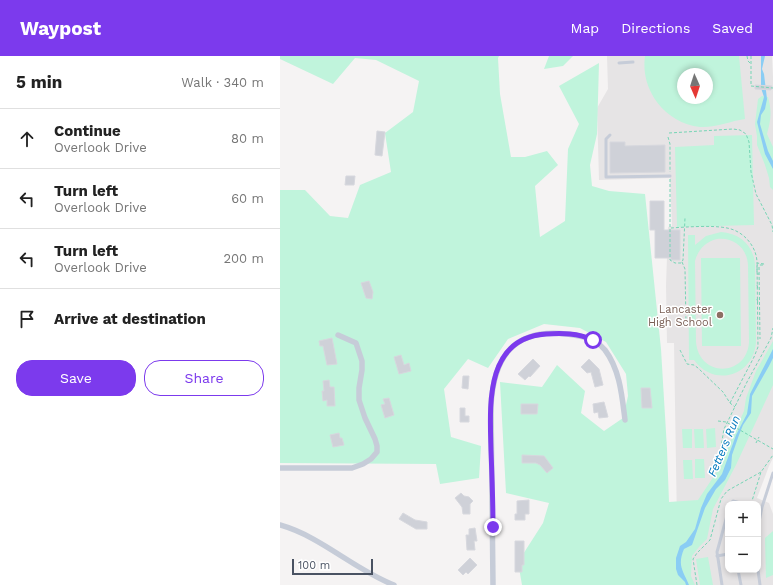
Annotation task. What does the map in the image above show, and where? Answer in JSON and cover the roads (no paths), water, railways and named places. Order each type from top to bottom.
[{"type":"street","points":[[493,585],[490,405],[495,375],[499,365],[507,353],[517,343],[525,338],[540,334],[556,333],[579,335],[593,340],[604,350],[616,370],[625,420]]},
{"type":"street","points":[[280,468],[352,468],[363,464],[374,457],[377,452],[377,443],[365,418],[359,396],[362,361],[356,343],[338,335]]},
{"type":"street","points":[[280,525],[305,535],[369,574],[394,585]]},
{"type":"lane","points":[[619,63],[633,62]]},
{"type":"lane","points":[[610,136],[606,139],[606,177],[670,176]]},
{"type":"lane","points":[[761,505],[773,473]]},
{"type":"lane","points":[[722,585],[717,549],[725,522]]},
{"type":"lane","points":[[717,556],[725,555]]},
{"type":"lane","points":[[739,573],[741,585]]},
{"type":"lane","points":[[758,573],[760,585]]},
{"type":"water","points":[[761,56],[765,56],[762,69],[767,99],[765,109],[761,115],[760,124],[768,151],[773,161],[773,169],[765,154],[757,122],[764,97],[761,88]]},
{"type":"water","points":[[773,349],[773,358],[752,396],[751,413],[743,425],[739,435],[732,455],[731,468],[725,480],[716,489],[705,508],[692,545],[684,549],[681,564],[689,585],[686,585],[678,575],[676,569],[676,558],[680,546],[686,542],[695,529],[707,494],[722,474],[736,435],[747,414],[750,394]]},
{"type":"place","name":"Lancaster High School","points":[[720,315]]},
{"type":"water label","name":"Fetters Run","points":[[724,446]]}]
